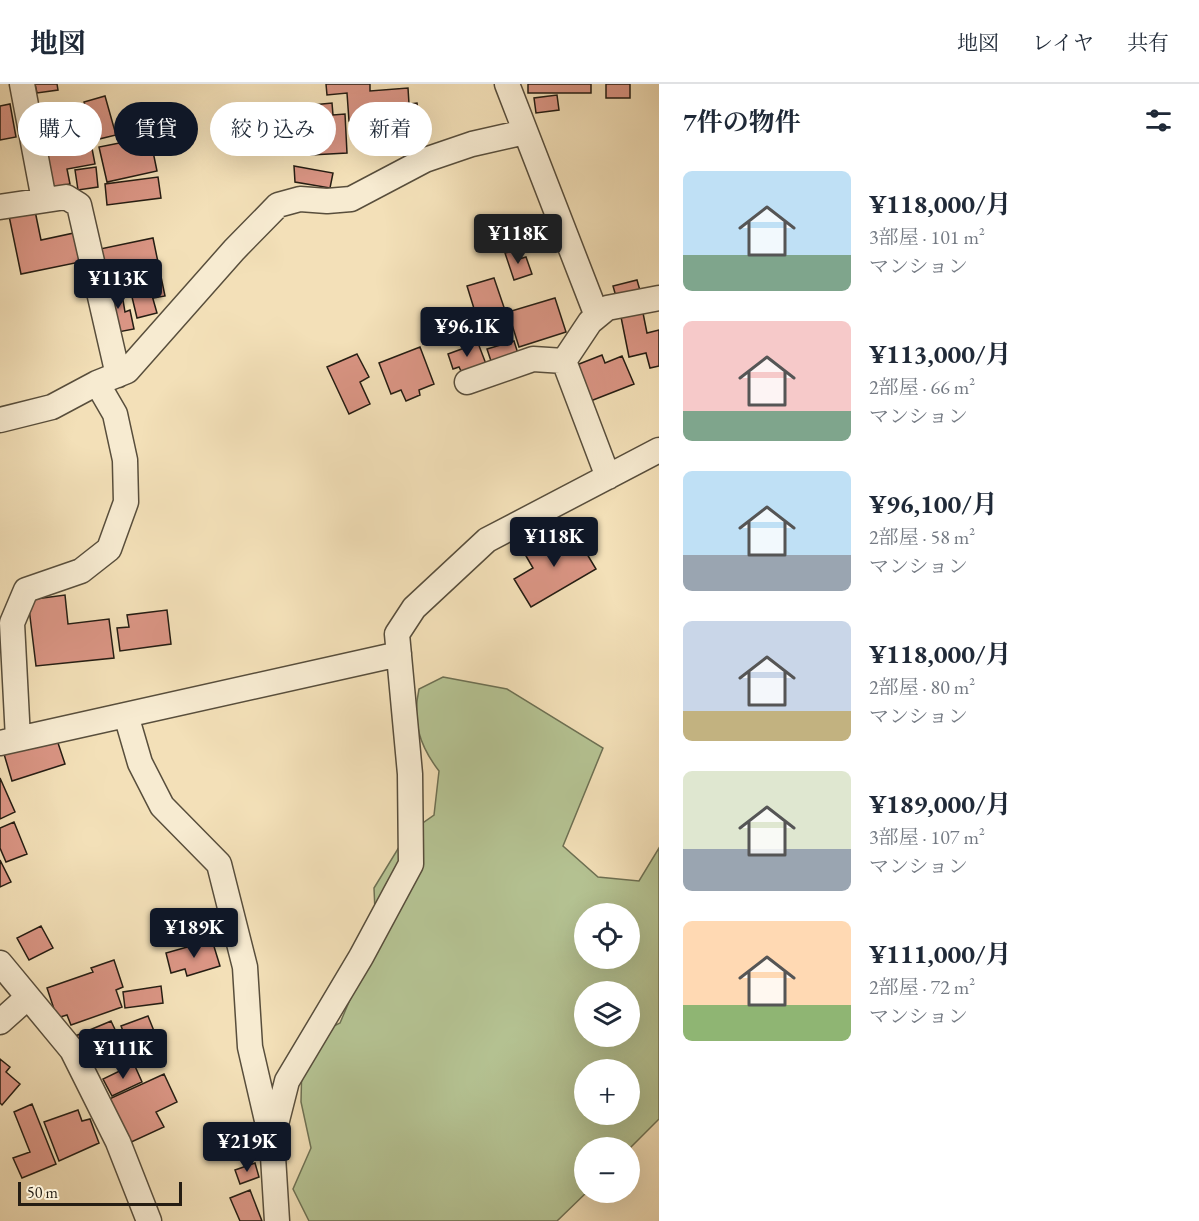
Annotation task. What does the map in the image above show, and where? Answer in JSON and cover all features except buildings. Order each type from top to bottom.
[{"type":"street","points":[[22,84],[44,200]]},
{"type":"street","points":[[507,84],[597,316]]},
{"type":"street","points":[[0,420],[52,407],[127,371],[149,349],[234,250],[278,205],[300,199],[327,201],[351,199],[425,160],[472,144],[525,132]]},
{"type":"street","points":[[0,207],[66,197],[79,205],[107,379],[124,460],[126,502],[109,549],[81,571],[26,590],[12,623],[9,741],[399,654]]},
{"type":"street","points":[[564,361],[590,322],[607,308],[659,298]]},
{"type":"street","points":[[467,382],[533,359],[564,361]]},
{"type":"street","points":[[564,361],[608,477]]},
{"type":"street","points":[[272,1140],[287,1081],[361,957],[411,864],[410,774],[398,634],[414,608],[487,540],[659,450]]},
{"type":"street","points":[[126,714],[140,763],[162,806],[219,864],[245,967],[250,1047],[272,1140],[277,1221]]},
{"type":"street","points":[[0,963],[72,1050],[118,1142],[149,1221]]},
{"type":"street","points":[[0,1022],[28,997]]},
{"type":"green space","points":[[443,677],[507,689],[603,748],[563,846],[598,877],[639,881],[659,848],[659,1119],[640,1138],[574,1137],[576,1203],[557,1221],[309,1221],[293,1189],[311,1148],[301,1102],[302,1061],[318,1034],[340,1023],[360,976],[376,935],[374,888],[407,834],[434,815],[439,771],[422,742],[417,722],[419,689]]}]
